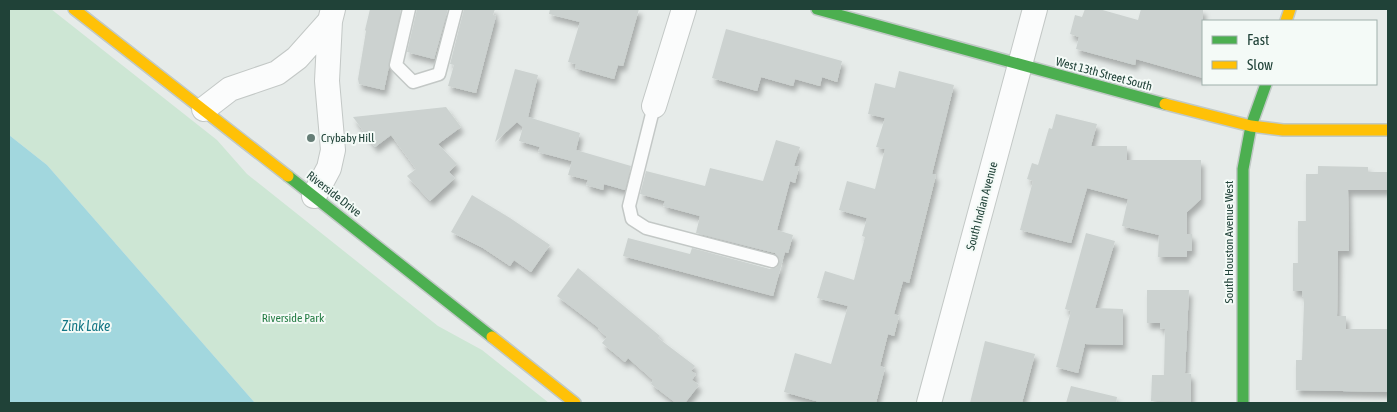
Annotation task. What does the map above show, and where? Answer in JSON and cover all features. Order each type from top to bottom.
[{"type":"street","name":"Riverside Drive","points":[[74,9],[204,108],[575,403]]},
{"type":"street","points":[[654,106],[684,9]]},
{"type":"street","name":"West 13th Street South","points":[[817,9],[1020,66],[1251,126],[1283,130],[1388,130]]},
{"type":"street","name":"South Indian Avenue","points":[[929,403],[1035,9]]},
{"type":"street","points":[[204,108],[230,89],[277,73],[297,58],[331,15]]},
{"type":"street","points":[[314,196],[329,168],[333,150],[327,81],[331,15]]},
{"type":"street","name":"South Houston Avenue West","points":[[1243,403],[1243,169],[1251,126],[1266,85]]},
{"type":"lane","points":[[410,9],[396,65],[413,82],[439,74],[456,9]]},
{"type":"lane","points":[[654,106],[629,206],[632,219],[646,228],[772,261]]},
{"type":"green space","name":"Riverside Park","points":[[9,9],[51,9],[217,140],[247,174],[438,326],[482,350],[549,403],[255,403],[47,165],[9,135]]},
{"type":"water","name":"Zink Lake","points":[[9,135],[47,165],[255,403],[9,403]]},
{"type":"building","points":[[370,9],[401,9],[384,90],[359,84],[358,79]]},
{"type":"building","points":[[417,9],[448,9],[434,59],[407,52]]},
{"type":"building","points":[[464,9],[495,9],[493,15],[496,16],[476,93],[448,86],[454,65],[450,64]]},
{"type":"building","points":[[550,9],[639,9],[623,66],[618,65],[614,79],[575,68],[576,64],[568,62],[580,22],[549,14]]},
{"type":"building","points":[[1085,9],[1099,9],[1138,20],[1141,9],[1203,9],[1202,78],[1136,59],[1135,65],[1076,49],[1079,37],[1070,34],[1075,15],[1082,17]]},
{"type":"building","points":[[726,29],[842,61],[837,82],[822,77],[820,86],[795,79],[793,86],[761,77],[757,91],[712,78]]},
{"type":"building","points":[[515,69],[538,75],[528,117],[580,133],[576,150],[631,166],[625,190],[604,184],[603,190],[586,185],[588,180],[568,175],[572,161],[538,152],[540,147],[519,141],[523,127],[517,122],[495,142]]},
{"type":"building","points":[[899,71],[954,85],[932,174],[936,175],[909,283],[903,281],[894,314],[899,316],[894,336],[888,334],[880,366],[885,368],[876,403],[823,403],[784,392],[795,353],[831,364],[848,306],[817,298],[825,271],[854,280],[865,237],[862,236],[867,218],[839,210],[847,181],[875,189],[885,149],[876,147],[885,118],[868,114],[875,83],[895,88]]},
{"type":"building","points":[[446,107],[461,127],[438,144],[457,164],[449,172],[455,178],[430,201],[407,176],[416,169],[391,135],[375,147],[353,117]]},
{"type":"building","points":[[1056,114],[1097,124],[1091,146],[1127,146],[1127,160],[1201,160],[1201,199],[1187,212],[1187,234],[1192,234],[1192,251],[1187,251],[1187,257],[1158,257],[1159,235],[1122,226],[1128,199],[1087,188],[1071,243],[1020,230],[1033,181],[1027,179],[1032,163],[1038,165],[1049,128],[1052,129]]},
{"type":"building","points":[[776,140],[800,147],[794,166],[799,167],[795,183],[790,181],[777,230],[793,235],[788,253],[785,252],[773,296],[623,256],[628,238],[690,254],[692,248],[770,269],[777,267],[780,259],[775,253],[696,233],[700,216],[663,206],[665,201],[640,194],[646,171],[705,186],[710,168],[763,181]]},
{"type":"building","points":[[1318,166],[1368,167],[1368,172],[1388,172],[1388,190],[1348,190],[1349,251],[1338,251],[1337,316],[1346,316],[1346,329],[1388,329],[1388,392],[1296,390],[1296,360],[1302,360],[1304,303],[1302,291],[1293,291],[1293,263],[1298,263],[1298,221],[1306,221],[1306,174],[1318,174]]},
{"type":"building","points":[[472,195],[550,245],[531,272],[514,260],[510,266],[483,248],[451,232]]},
{"type":"building","points":[[1086,233],[1115,241],[1095,308],[1123,309],[1123,345],[1085,344],[1078,373],[1056,367],[1071,311],[1065,309]]},
{"type":"building","points":[[578,268],[660,336],[658,338],[695,366],[691,371],[696,374],[692,380],[699,385],[685,403],[676,403],[651,384],[653,380],[628,358],[625,362],[602,343],[607,337],[599,328],[557,296]]},
{"type":"building","points":[[1147,290],[1189,290],[1185,373],[1191,374],[1191,402],[1151,401],[1152,375],[1164,375],[1165,329],[1160,328],[1160,323],[1147,323]]},
{"type":"building","points":[[985,341],[1035,354],[1022,403],[970,403]]},
{"type":"building","points":[[1071,386],[1117,397],[1116,403],[1066,403]]},
{"type":"traffic: fast","points":[[817,9],[1165,104]]},
{"type":"traffic: fast","points":[[1243,403],[1243,169],[1251,126],[1266,85]]},
{"type":"traffic: fast","points":[[288,176],[492,337]]},
{"type":"traffic: slow","points":[[74,9],[288,176]]},
{"type":"traffic: slow","points":[[1286,20],[1290,9]]},
{"type":"traffic: slow","points":[[1165,104],[1251,126],[1283,130],[1388,130]]},
{"type":"traffic: slow","points":[[492,337],[575,403]]},
{"type":"place","name":"Crybaby Hill","points":[[311,138]]}]
